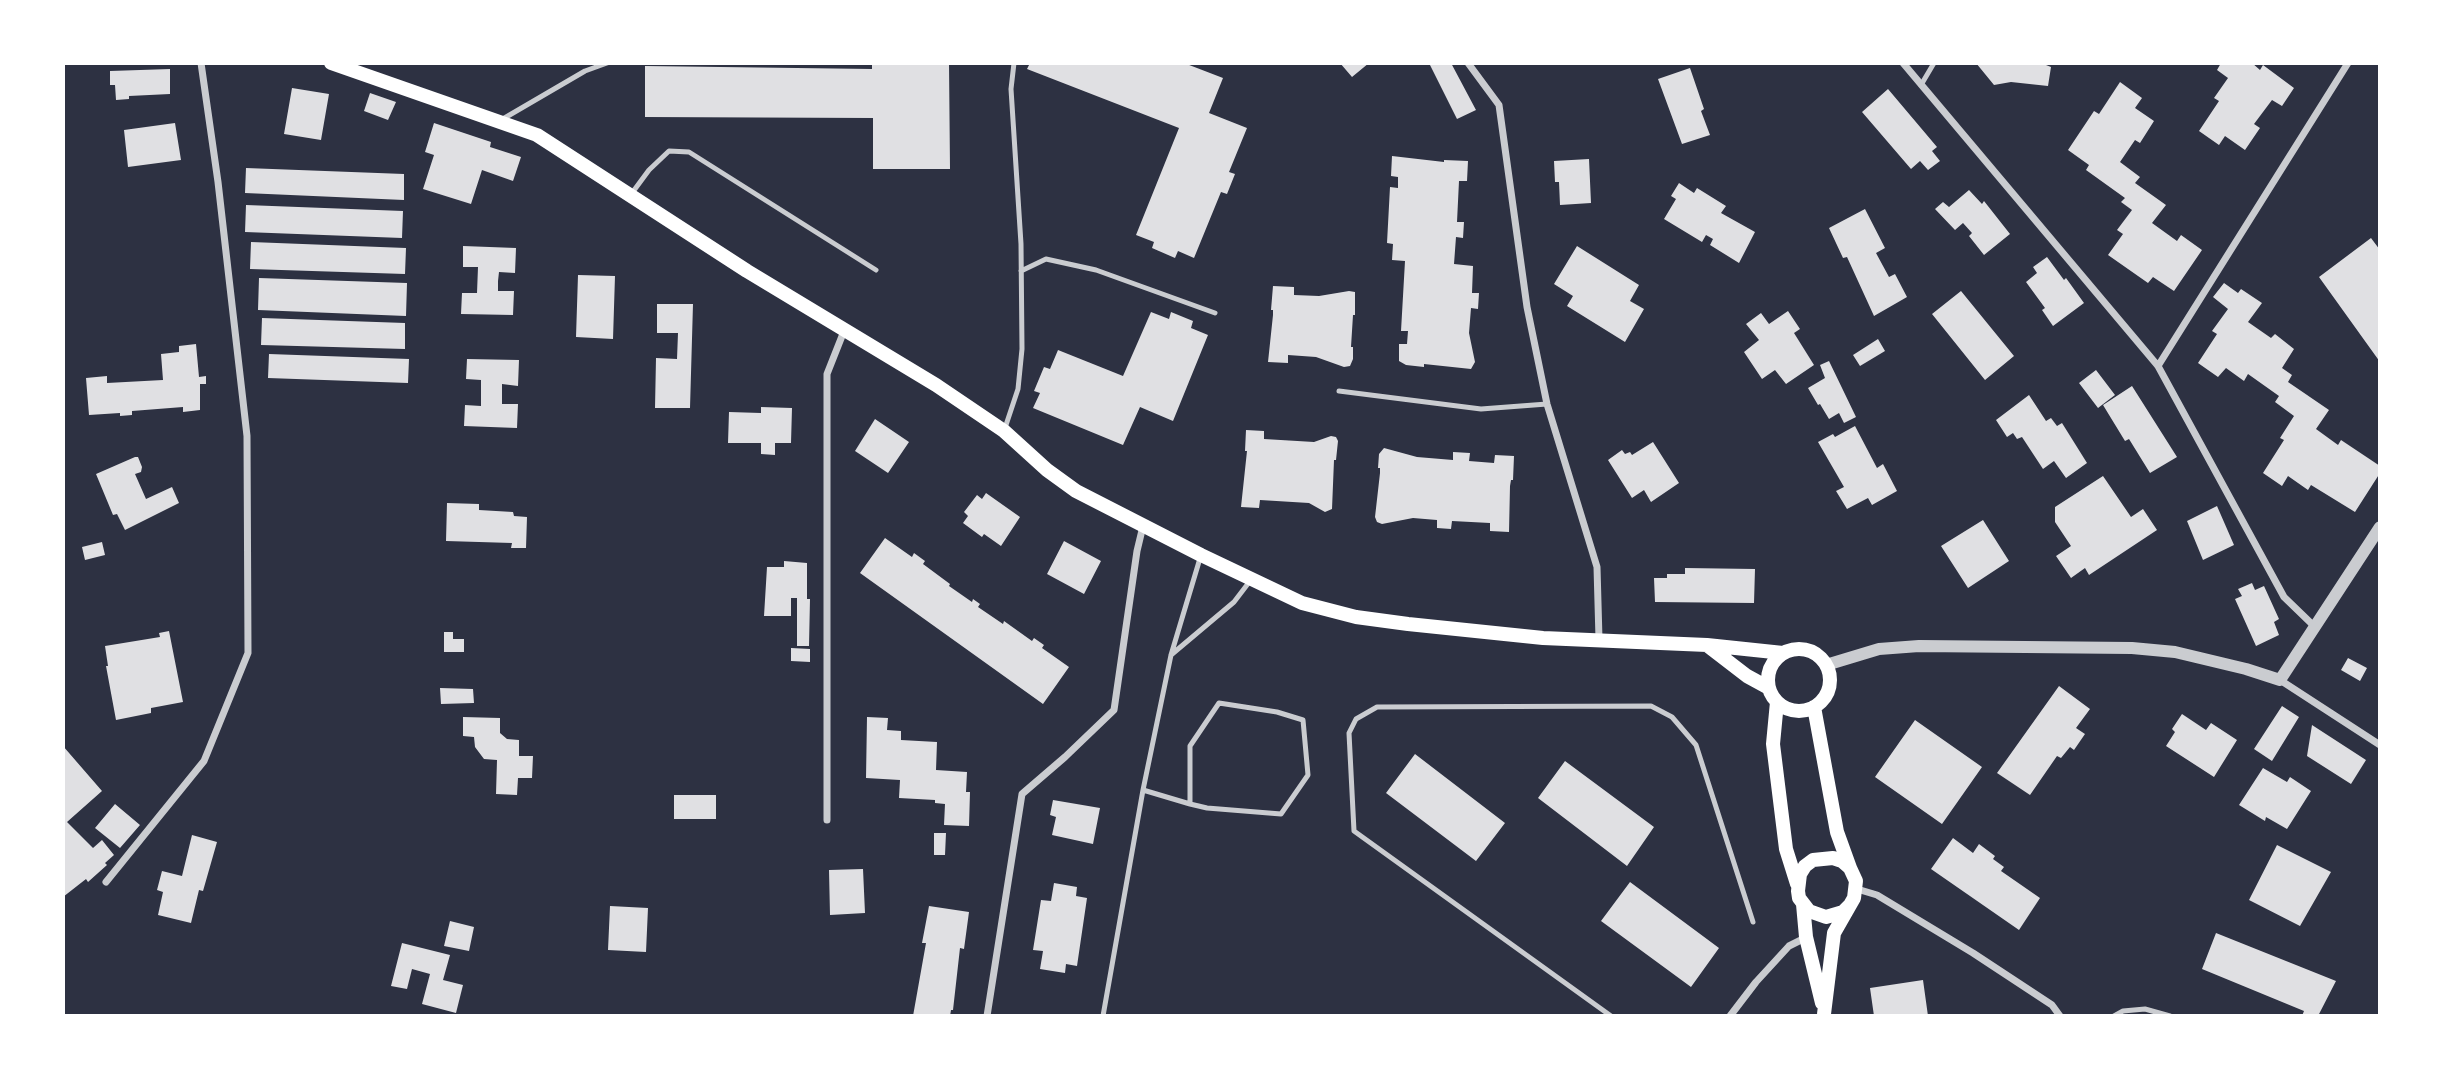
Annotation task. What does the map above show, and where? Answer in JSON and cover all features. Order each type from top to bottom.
[{"type":"main road","points":[[333,63],[537,135],[844,331],[936,385],[1003,431],[1047,470],[1076,491],[1302,603],[1356,617],[1408,624],[1543,638],[1707,645],[1783,653]]},
{"type":"main road","points":[[1707,645],[1747,676],[1769,688],[1777,702],[1795,711],[1814,707],[1827,693],[1830,684],[1826,665],[1812,651],[1792,649],[1783,653],[1770,668],[1769,688]]},
{"type":"main road","points":[[1777,702],[1773,744],[1786,849],[1799,898],[1817,915],[1843,912],[1849,906]]},
{"type":"main road","points":[[1814,707],[1837,832],[1854,874],[1857,889],[1834,933],[1825,1015]]},
{"type":"main road","points":[[1797,884],[1800,874],[1813,860],[1833,858],[1850,867]]},
{"type":"main road","points":[[1803,904],[1806,937],[1825,1015]]},
{"type":"street","points":[[106,882],[204,761],[248,653],[247,436],[218,182],[201,63]]},
{"type":"street","points":[[1468,63],[1499,105],[1527,307],[1547,404],[1597,567],[1599,639]]},
{"type":"street","points":[[1903,63],[2158,366],[2284,597],[2314,626]]},
{"type":"street","points":[[2158,366],[2348,63]]},
{"type":"street","points":[[827,820],[827,374],[844,331]]},
{"type":"street","points":[[987,1016],[1021,794],[1114,710],[1143,525]]},
{"type":"street","points":[[2280,680],[2380,527]]},
{"type":"street","points":[[1826,665],[1879,649],[1919,646],[2132,648],[2175,652],[2280,680],[2380,745]]},
{"type":"street","points":[[1857,889],[1877,895],[1973,953],[2052,1005],[2060,1016]]},
{"type":"street","points":[[1730,1016],[1789,946],[1806,937]]},
{"type":"lane","points":[[499,121],[584,71],[607,63]]},
{"type":"lane","points":[[1003,431],[1018,389],[1022,349],[1021,271],[1011,89],[1014,63]]},
{"type":"lane","points":[[1921,85],[1934,63]]},
{"type":"lane","points":[[630,195],[649,170],[669,151],[689,152],[876,270]]},
{"type":"lane","points":[[1021,271],[1046,258],[1096,270],[1215,313]]},
{"type":"lane","points":[[1339,391],[1481,408],[1547,404]]},
{"type":"lane","points":[[1103,1016],[1143,790],[1171,655],[1201,555]]},
{"type":"lane","points":[[1171,655],[1234,602],[1251,579]]},
{"type":"lane","points":[[1143,790],[1190,804],[1207,808],[1281,814],[1308,775],[1303,720],[1277,712],[1219,703],[1190,746],[1190,804]]},
{"type":"lane","points":[[1611,1016],[1354,831],[1349,733],[1356,719],[1377,707],[1651,706],[1672,717],[1696,745],[1752,922]]},
{"type":"lane","points":[[1596,1016],[1601,1009]]},
{"type":"lane","points":[[2114,1016],[2123,1011],[2146,1009],[2170,1016]]},
{"type":"building","points":[[872,63],[949,63],[950,169],[873,169],[873,118],[645,117],[645,66],[872,69]]},
{"type":"building","points":[[1030,63],[1184,63],[1223,78],[1209,113],[1247,128],[1229,172],[1235,174],[1227,194],[1221,192],[1194,258],[1178,251],[1175,258],[1152,248],[1154,242],[1136,235],[1179,128],[1027,69]]},
{"type":"building","points":[[1340,63],[1369,63],[1352,77]]},
{"type":"building","points":[[1429,63],[1451,63],[1476,110],[1457,119]]},
{"type":"building","points":[[1976,63],[2041,63],[2051,67],[2048,86],[2011,82],[1994,85]]},
{"type":"building","points":[[2221,63],[2252,63],[2260,70],[2263,65],[2294,88],[2282,106],[2272,100],[2254,124],[2260,128],[2245,150],[2225,136],[2219,145],[2199,131],[2219,101],[2214,98],[2228,78],[2217,70]]},
{"type":"building","points":[[1690,68],[1710,135],[1682,144],[1658,79]]},
{"type":"building","points":[[170,69],[170,94],[129,96],[129,99],[116,100],[115,85],[110,85],[110,71]]},
{"type":"building","points":[[2120,82],[2142,98],[2135,108],[2154,121],[2140,143],[2135,140],[2120,162],[2140,177],[2135,183],[2166,205],[2152,223],[2177,241],[2181,235],[2202,250],[2174,291],[2153,277],[2148,283],[2108,255],[2123,234],[2117,230],[2132,210],[2121,202],[2125,198],[2086,170],[2089,165],[2068,150],[2094,111],[2099,114]]},
{"type":"building","points":[[292,88],[329,94],[321,140],[284,134]]},
{"type":"building","points":[[1888,89],[1937,147],[1932,151],[1940,161],[1928,170],[1920,161],[1911,169],[1862,112]]},
{"type":"building","points":[[370,93],[396,102],[388,120],[364,111]]},
{"type":"building","points":[[175,123],[181,160],[128,167],[124,130]]},
{"type":"building","points":[[434,123],[491,142],[490,147],[521,157],[513,181],[482,170],[471,204],[423,189],[434,155],[425,152]]},
{"type":"building","points":[[1392,156],[1444,162],[1468,161],[1467,181],[1459,181],[1457,222],[1464,222],[1463,238],[1456,237],[1454,264],[1473,266],[1472,293],[1479,293],[1478,309],[1471,308],[1469,333],[1475,362],[1471,369],[1424,364],[1424,367],[1406,365],[1399,361],[1399,344],[1407,344],[1408,331],[1401,331],[1405,261],[1392,260],[1393,244],[1387,243],[1390,187],[1398,188],[1398,177],[1391,176]]},
{"type":"building","points":[[1589,159],[1591,203],[1560,205],[1559,182],[1555,182],[1554,161]]},
{"type":"building","points":[[246,168],[404,174],[404,200],[245,193]]},
{"type":"building","points":[[1679,183],[1694,193],[1697,188],[1726,206],[1721,213],[1755,232],[1739,263],[1710,245],[1713,239],[1706,235],[1702,242],[1664,219],[1676,199],[1671,196]]},
{"type":"building","points":[[1969,190],[1982,204],[1984,201],[2010,234],[1984,255],[1969,236],[1972,233],[1963,223],[1955,230],[1935,209],[1943,202],[1949,207]]},
{"type":"building","points":[[246,205],[403,211],[402,238],[245,232]]},
{"type":"building","points":[[1865,209],[1885,248],[1876,253],[1889,277],[1895,274],[1907,297],[1874,316],[1847,257],[1843,258],[1829,228]]},
{"type":"building","points":[[2371,238],[2380,250],[2380,362],[2319,277]]},
{"type":"building","points":[[251,242],[406,248],[405,274],[250,269]]},
{"type":"building","points":[[463,246],[516,248],[515,273],[499,272],[498,281],[498,291],[514,291],[513,315],[461,314],[462,293],[477,293],[478,267],[463,267]]},
{"type":"building","points":[[1577,246],[1639,285],[1630,301],[1644,309],[1625,342],[1567,306],[1573,296],[1554,284]]},
{"type":"building","points":[[2047,257],[2084,303],[2053,326],[2042,310],[2045,308],[2026,282],[2037,273],[2033,267]]},
{"type":"building","points":[[578,275],[615,276],[613,339],[576,337]]},
{"type":"building","points":[[259,278],[407,283],[406,316],[258,310]]},
{"type":"building","points":[[2224,283],[2238,293],[2241,289],[2262,303],[2248,322],[2271,338],[2275,334],[2294,349],[2282,368],[2292,375],[2288,382],[2329,410],[2316,429],[2338,445],[2341,440],[2380,466],[2380,473],[2355,512],[2311,485],[2308,490],[2288,476],[2282,486],[2263,473],[2284,440],[2280,438],[2294,416],[2275,402],[2279,396],[2248,374],[2244,381],[2226,368],[2218,377],[2198,363],[2217,334],[2212,331],[2228,309],[2213,297]]},
{"type":"building","points":[[1273,286],[1294,287],[1294,295],[1319,296],[1355,292],[1351,347],[1353,359],[1350,366],[1344,367],[1316,357],[1288,355],[1288,363],[1268,362]]},
{"type":"building","points":[[1961,291],[2014,356],[1985,380],[1932,314]]},
{"type":"building","points":[[657,304],[693,304],[690,408],[655,408],[656,358],[677,359],[678,333],[657,333]]},
{"type":"building","points":[[1788,311],[1800,329],[1794,333],[1814,365],[1786,384],[1775,370],[1762,379],[1744,352],[1759,340],[1746,324],[1761,313],[1769,324]]},
{"type":"building","points":[[1151,312],[1169,319],[1171,312],[1193,321],[1191,328],[1208,335],[1173,421],[1140,407],[1123,445],[1033,408],[1040,393],[1034,391],[1044,367],[1050,369],[1058,350],[1123,376]]},
{"type":"building","points":[[262,318],[405,323],[405,349],[261,345]]},
{"type":"building","points":[[1878,339],[1885,351],[1860,366],[1853,355]]},
{"type":"building","points":[[196,344],[199,377],[206,376],[206,384],[200,384],[200,410],[183,412],[183,407],[132,411],[132,415],[89,415],[86,378],[107,376],[107,383],[163,380],[161,354],[179,352],[179,346]]},
{"type":"building","points":[[269,354],[409,359],[408,383],[268,378]]},
{"type":"building","points":[[467,359],[519,360],[518,386],[502,384],[502,404],[518,404],[517,428],[464,426],[465,405],[481,406],[481,380],[466,379]]},
{"type":"building","points":[[1829,361],[1856,417],[1844,423],[1839,413],[1829,419],[1808,388],[1825,378],[1820,365]]},
{"type":"building","points":[[2096,370],[2115,395],[2098,408],[2079,383]]},
{"type":"building","points":[[2132,386],[2177,457],[2150,473],[2129,439],[2125,441],[2103,405]]},
{"type":"building","points":[[2029,395],[2046,421],[2051,418],[2057,426],[2062,423],[2087,463],[2066,478],[2054,461],[2043,469],[2022,437],[2017,439],[2013,433],[2007,437],[1996,420]]},
{"type":"building","points":[[761,407],[792,408],[791,443],[775,443],[775,455],[761,454],[761,443],[728,443],[729,412],[761,413]]},
{"type":"building","points":[[875,419],[909,442],[888,473],[855,451]]},
{"type":"building","points":[[1855,426],[1877,468],[1883,464],[1897,491],[1872,505],[1868,498],[1847,509],[1836,491],[1844,487],[1818,442],[1833,434],[1835,437]]},
{"type":"building","points":[[1246,430],[1264,431],[1264,439],[1314,442],[1336,437],[1338,441],[1334,460],[1332,509],[1325,512],[1309,503],[1260,500],[1259,508],[1241,507],[1247,451]]},
{"type":"building","points":[[1653,442],[1679,483],[1651,502],[1644,490],[1632,498],[1608,460],[1622,450],[1625,454],[1630,452],[1632,455]]},
{"type":"building","points":[[1384,448],[1417,457],[1453,460],[1453,452],[1470,453],[1469,461],[1494,463],[1495,455],[1514,456],[1509,532],[1490,531],[1490,523],[1452,521],[1451,529],[1437,528],[1437,520],[1413,518],[1382,524],[1377,522],[1375,517],[1380,473],[1379,454]]},
{"type":"building","points":[[138,457],[142,467],[141,472],[135,474],[146,499],[172,487],[179,503],[125,530],[117,514],[113,515],[96,474]]},
{"type":"building","points":[[2103,476],[2131,517],[2143,509],[2157,530],[2089,575],[2085,568],[2071,578],[2056,556],[2071,546],[2055,522],[2055,507]]},
{"type":"building","points":[[986,493],[1020,517],[1001,546],[984,534],[982,537],[963,523],[968,516],[964,512],[977,495],[982,499]]},
{"type":"building","points":[[447,503],[479,504],[479,510],[513,512],[514,516],[527,517],[526,548],[511,548],[512,543],[446,541]]},
{"type":"building","points":[[2217,506],[2234,545],[2203,560],[2187,521]]},
{"type":"building","points":[[1983,520],[2009,561],[1968,588],[1941,546]]},
{"type":"building","points":[[885,538],[912,557],[914,553],[925,561],[923,564],[950,584],[949,586],[972,602],[973,599],[980,604],[978,607],[1003,624],[1004,621],[1032,641],[1034,638],[1044,645],[1042,648],[1069,667],[1043,704],[860,573]]},
{"type":"building","points":[[1064,541],[1101,561],[1084,594],[1047,574]]},
{"type":"building","points":[[102,542],[105,555],[85,560],[82,547]]},
{"type":"building","points":[[784,561],[807,563],[807,599],[810,599],[809,646],[797,646],[797,598],[791,598],[791,616],[764,616],[767,567],[784,567]]},
{"type":"building","points":[[1685,568],[1755,569],[1754,603],[1655,602],[1654,578],[1667,578],[1667,574],[1685,574]]},
{"type":"building","points":[[2252,583],[2255,590],[2264,586],[2279,619],[2274,622],[2279,635],[2256,646],[2235,599],[2242,596],[2238,589]]},
{"type":"building","points":[[169,631],[183,702],[151,708],[151,713],[116,720],[105,646],[160,637],[159,633]]},
{"type":"building","points":[[444,632],[453,632],[453,639],[464,639],[464,652],[444,652]]},
{"type":"building","points":[[791,648],[810,649],[810,662],[791,661]]},
{"type":"building","points":[[2348,658],[2367,668],[2360,681],[2341,670]]},
{"type":"building","points":[[2059,686],[2090,709],[2076,728],[2085,734],[2074,750],[2070,747],[2061,758],[2057,756],[2030,795],[1997,773]]},
{"type":"building","points":[[440,688],[473,689],[474,703],[441,704]]},
{"type":"building","points":[[2282,706],[2299,717],[2272,761],[2254,749]]},
{"type":"building","points":[[2182,714],[2206,730],[2211,723],[2237,740],[2214,777],[2166,746],[2175,732],[2172,729]]},
{"type":"building","points":[[463,717],[500,718],[500,733],[507,739],[519,740],[519,756],[533,756],[532,778],[518,778],[517,795],[496,794],[497,760],[484,759],[475,747],[474,737],[463,736]]},
{"type":"building","points":[[867,717],[888,718],[887,730],[901,731],[901,740],[937,742],[936,770],[967,772],[966,792],[970,792],[969,826],[944,825],[945,804],[935,803],[935,800],[899,798],[900,780],[866,778]]},
{"type":"building","points":[[1915,720],[1982,767],[1942,824],[1875,777]]},
{"type":"building","points":[[2312,725],[2366,760],[2351,784],[2307,756]]},
{"type":"building","points":[[63,746],[102,791],[67,822],[93,848],[102,840],[114,855],[88,882],[86,879],[63,897]]},
{"type":"building","points":[[1415,754],[1505,823],[1476,861],[1386,793]]},
{"type":"building","points":[[1565,761],[1654,827],[1627,866],[1538,798]]},
{"type":"building","points":[[2263,768],[2287,782],[2290,777],[2311,791],[2287,829],[2266,817],[2265,821],[2239,805]]},
{"type":"building","points":[[674,795],[716,795],[716,819],[674,819]]},
{"type":"building","points":[[1053,800],[1100,808],[1093,844],[1052,835],[1056,817],[1050,815]]},
{"type":"building","points":[[115,804],[140,825],[120,848],[95,828]]},
{"type":"building","points":[[934,833],[946,833],[945,855],[934,855]]},
{"type":"building","points":[[192,835],[217,842],[203,891],[199,890],[191,923],[158,915],[163,892],[157,890],[162,871],[182,876]]},
{"type":"building","points":[[1953,838],[1973,853],[1979,844],[2004,867],[2001,871],[2040,898],[2019,930],[1931,869]]},
{"type":"building","points":[[2277,845],[2331,872],[2300,926],[2249,900]]},
{"type":"building","points":[[863,869],[865,913],[830,915],[829,870]]},
{"type":"building","points":[[1630,882],[1719,948],[1691,987],[1601,921]]},
{"type":"building","points":[[1054,883],[1077,887],[1076,896],[1087,898],[1077,966],[1066,964],[1065,973],[1040,969],[1043,951],[1033,950],[1041,900],[1051,901]]},
{"type":"building","points":[[610,906],[648,908],[646,952],[608,950]]},
{"type":"building","points":[[929,906],[969,912],[964,949],[960,948],[950,1016],[913,1016],[926,943],[922,943]]},
{"type":"building","points":[[450,921],[474,927],[469,951],[444,946]]},
{"type":"building","points":[[2216,933],[2336,981],[2318,1016],[2302,1016],[2304,1011],[2202,969]]},
{"type":"building","points":[[402,943],[450,955],[443,980],[463,985],[456,1013],[422,1004],[430,974],[412,969],[407,989],[391,986]]},
{"type":"building","points":[[1923,980],[1928,1016],[1874,1016],[1870,988]]}]
